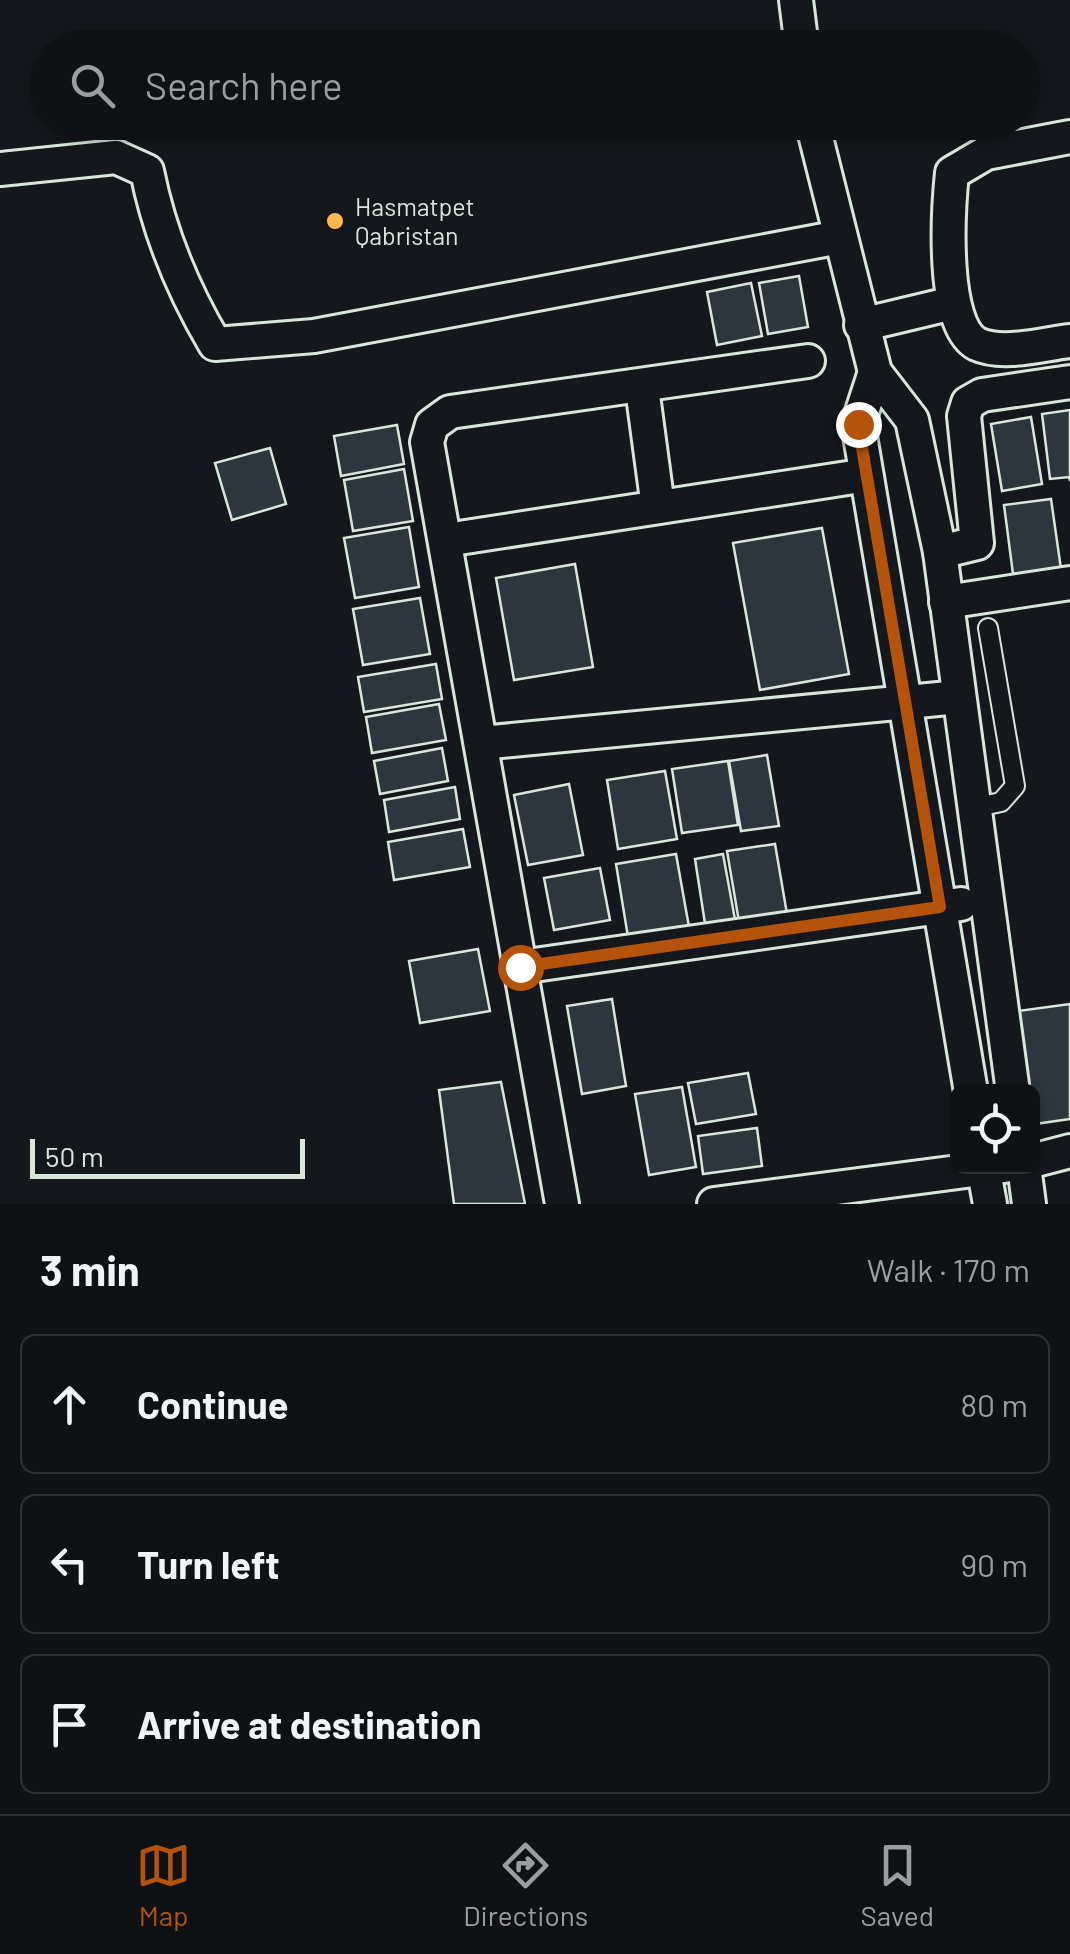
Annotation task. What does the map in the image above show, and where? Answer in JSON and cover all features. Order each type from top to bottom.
[{"type":"street","points":[[796,0],[800,30]]},
{"type":"street","points":[[1070,137],[986,154],[952,174],[952,303],[962,332],[979,345],[1002,349],[1070,341]]},
{"type":"street","points":[[816,140],[874,372],[912,420],[940,552],[1012,1084]]},
{"type":"street","points":[[0,169],[116,157],[147,171],[156,219],[194,309],[215,344],[314,336],[840,237]]},
{"type":"street","points":[[861,325],[952,303]]},
{"type":"street","points":[[562,1204],[427,442],[432,425],[450,412],[642,388],[808,360]]},
{"type":"street","points":[[874,372],[858,424],[970,1084]]},
{"type":"street","points":[[940,552],[977,543],[964,416],[968,403],[982,395],[1070,382]]},
{"type":"street","points":[[642,388],[658,507]]},
{"type":"street","points":[[446,540],[868,479]]},
{"type":"street","points":[[946,602],[1070,582]]},
{"type":"street","points":[[481,742],[958,697]]},
{"type":"street","points":[[520,967],[986,901]]},
{"type":"street","points":[[1040,1159],[1070,1152]]},
{"type":"street","points":[[714,1204],[950,1173]]},
{"type":"street","points":[[990,1174],[990,1204]]},
{"type":"street","points":[[1025,1174],[1030,1204]]},
{"type":"lane","points":[[972,808],[1001,802],[1016,786],[988,628]]},
{"type":"building","points":[[799,276],[808,327],[768,334],[759,283]]},
{"type":"building","points":[[751,283],[762,336],[717,345],[707,292]]},
{"type":"building","points":[[1070,410],[1070,481],[1069,477],[1050,479],[1042,414]]},
{"type":"building","points":[[1031,417],[1042,484],[1002,491],[991,424]]},
{"type":"building","points":[[397,425],[404,464],[341,476],[334,436]]},
{"type":"building","points":[[270,448],[286,504],[232,520],[215,463]]},
{"type":"building","points":[[404,469],[413,521],[353,531],[344,480]]},
{"type":"building","points":[[1051,499],[1061,569],[1013,574],[1004,505]]},
{"type":"building","points":[[409,527],[419,587],[355,598],[344,538]]},
{"type":"building","points":[[822,528],[849,674],[760,690],[733,543]]},
{"type":"building","points":[[575,564],[593,667],[514,680],[496,578]]},
{"type":"building","points":[[420,598],[430,654],[363,665],[353,609]]},
{"type":"building","points":[[436,664],[442,699],[364,712],[358,677]]},
{"type":"building","points":[[439,704],[446,740],[372,753],[366,717]]},
{"type":"building","points":[[442,748],[448,781],[380,794],[374,761]]},
{"type":"building","points":[[767,755],[779,826],[741,831],[729,761]]},
{"type":"building","points":[[728,761],[738,825],[682,833],[672,769]]},
{"type":"building","points":[[665,771],[677,839],[618,849],[607,780]]},
{"type":"building","points":[[569,784],[583,855],[528,865],[514,795]]},
{"type":"building","points":[[455,787],[460,819],[389,832],[384,800]]},
{"type":"building","points":[[463,829],[470,867],[394,880],[388,842]]},
{"type":"building","points":[[775,844],[787,914],[739,922],[727,851]]},
{"type":"building","points":[[676,854],[689,927],[628,937],[616,864]]},
{"type":"building","points":[[723,854],[736,925],[706,930],[695,859]]},
{"type":"building","points":[[600,868],[610,920],[554,930],[544,878]]},
{"type":"building","points":[[478,949],[490,1011],[420,1023],[409,961]]},
{"type":"building","points":[[612,999],[626,1086],[582,1094],[567,1006]]},
{"type":"building","points":[[1070,1004],[1070,1119],[1040,1123],[1040,1084],[1029,1084],[1018,1011]]},
{"type":"building","points":[[748,1073],[756,1114],[696,1124],[688,1083]]},
{"type":"building","points":[[501,1082],[525,1204],[454,1204],[439,1090]]},
{"type":"building","points":[[682,1087],[696,1167],[649,1175],[635,1094]]},
{"type":"building","points":[[757,1128],[762,1166],[703,1174],[698,1136]]},
{"type":"place","name":"Hasmatpet Qabristan","points":[[335,221]]},
{"type":"route","points":[[520,967],[940,907],[858,424]]}]
